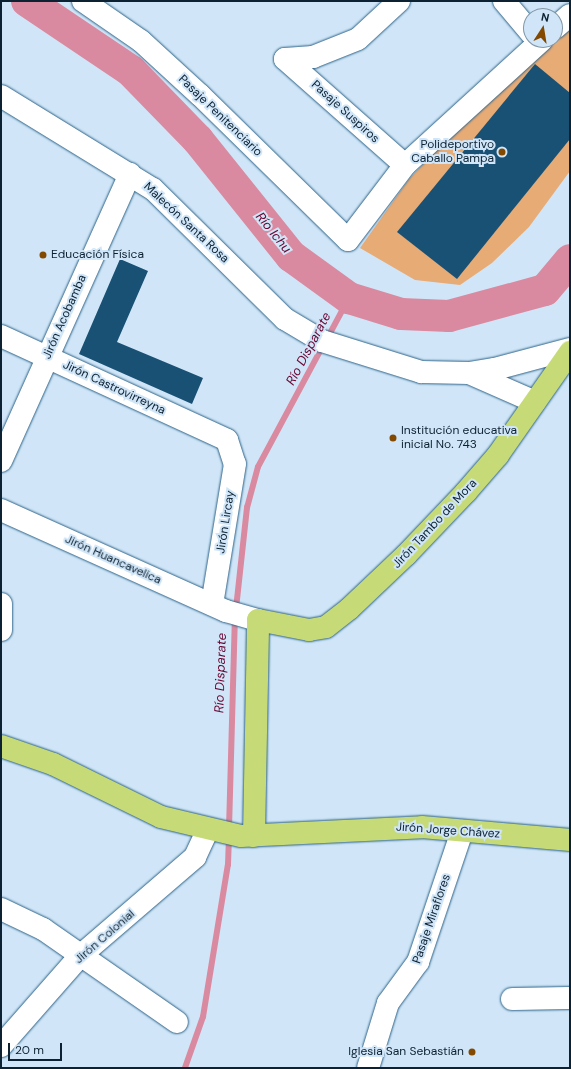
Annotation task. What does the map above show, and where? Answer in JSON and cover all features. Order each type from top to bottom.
[{"type":"main road","name":"Jirón Tambo de Mora","points":[[234,612],[309,630],[326,627],[349,609],[406,556],[466,492],[535,402],[570,352]]},
{"type":"main road","points":[[234,612],[248,836]]},
{"type":"main road","name":"Jirón Jorge Chávez","points":[[1,746],[53,764],[161,817],[212,830],[248,836],[392,827],[570,840]]},
{"type":"street","name":"Pasaje Penitenciario","points":[[83,1],[141,41],[200,95],[348,240],[405,165]]},
{"type":"street","name":"Pasaje Suspiros","points":[[399,1],[358,39],[313,57],[285,59],[405,165]]},
{"type":"street","points":[[504,1],[523,19]]},
{"type":"street","points":[[405,165],[529,48]]},
{"type":"street","name":"Malecón Santa Rosa","points":[[1,96],[153,189],[285,320],[298,328],[343,350],[421,372],[469,373]]},
{"type":"street","name":"Jirón Acobamba","points":[[1,461],[130,174]]},
{"type":"street","name":"Jirón Castrovirreyna","points":[[1,336],[227,440]]},
{"type":"street","points":[[469,373],[570,349]]},
{"type":"street","points":[[469,373],[535,402]]},
{"type":"street","name":"Jirón Lircay","points":[[227,440],[235,464],[234,612]]},
{"type":"street","name":"Jirón Huancavelica","points":[[1,510],[234,612]]},
{"type":"street","points":[[1,604],[1,630]]},
{"type":"street","name":"Jirón Colonial","points":[[1,1046],[80,956],[195,857],[212,830]]},
{"type":"street","name":"Pasaje Miraflores","points":[[368,1068],[388,1003],[418,962],[462,831]]},
{"type":"street","points":[[1,909],[43,929],[177,1022]]},
{"type":"street","points":[[512,999],[570,998]]},
{"type":"shaded area","name":"Polideportivo Caballo Pampa","points":[[570,28],[570,171],[529,227],[492,263],[460,285],[415,280],[360,248],[409,179],[452,134],[548,48],[563,48],[563,34]]},
{"type":"building","points":[[535,64],[570,93],[570,139],[457,279],[397,232]]},
{"type":"building","points":[[120,259],[148,271],[117,342],[203,378],[192,404],[79,354]]},
{"type":"waterway","name":"Río Ichu","points":[[27,1],[131,71],[198,140],[291,256],[349,298],[401,314],[449,316],[545,290],[570,260]]},
{"type":"waterway","name":"Río Disparate","points":[[327,339],[349,298]]},
{"type":"waterway","name":"Río Disparate","points":[[236,609],[247,508],[258,467],[323,346]]},
{"type":"waterway","name":"Río Disparate","points":[[229,829],[235,618]]},
{"type":"waterway","name":"Río Disparate","points":[[185,1068],[203,1017],[228,865],[229,837]]},
{"type":"place","name":"Polideportivo Caballo Pampa","points":[[502,152]]},
{"type":"place","name":"Educación Física","points":[[43,255]]},
{"type":"place","name":"Institución educativa inicial No. 743","points":[[393,438]]},
{"type":"place","name":"Iglesia San Sebastián","points":[[472,1052]]}]
